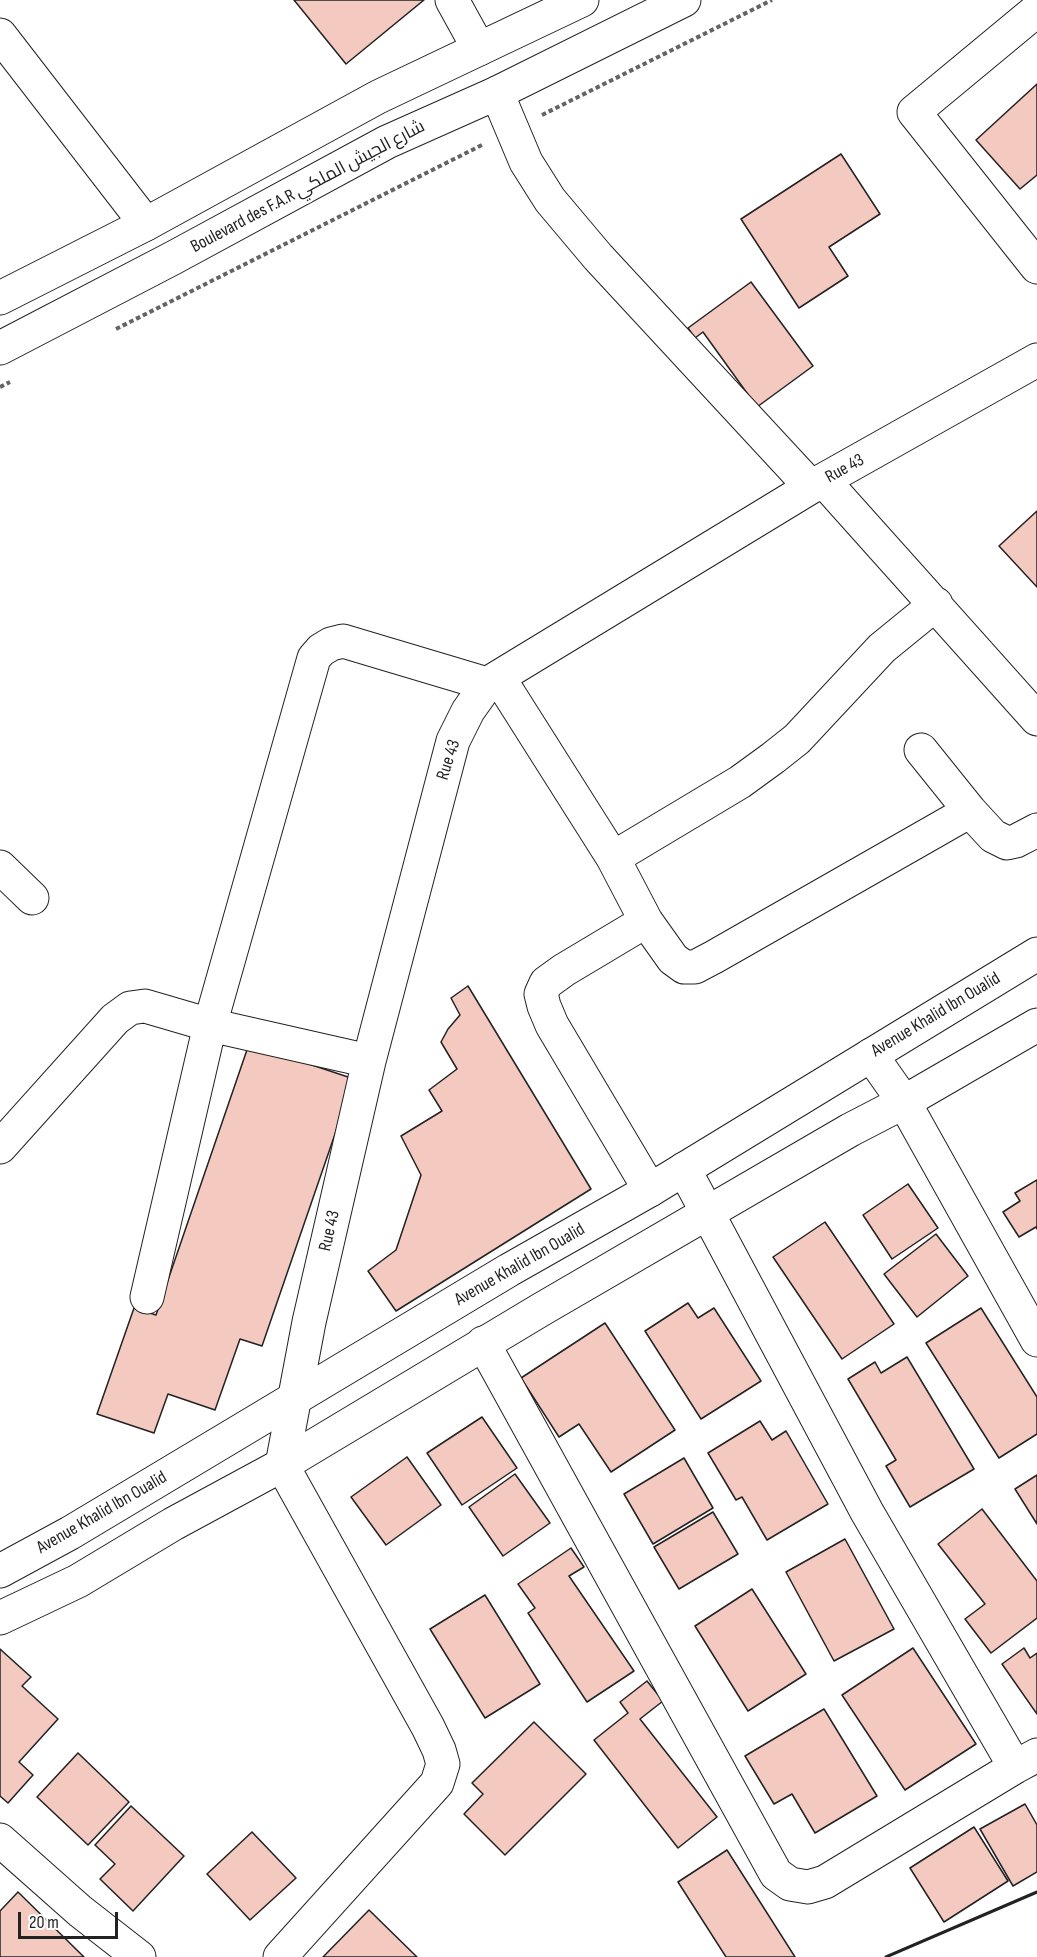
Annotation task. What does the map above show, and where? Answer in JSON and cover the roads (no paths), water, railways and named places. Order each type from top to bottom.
[{"type":"street","points":[[452,0],[480,49]]},
{"type":"street","points":[[0,298],[146,224],[378,97],[582,0]]},
{"type":"street","name":"Boulevard des F.A.R شارع الجيش الملكي","points":[[0,348],[173,258],[387,142],[497,93],[684,0]]},
{"type":"street","points":[[1037,10],[914,112],[1037,267]]},
{"type":"street","points":[[0,35],[146,224]]},
{"type":"street","points":[[497,93],[526,162],[550,200],[598,257],[936,604],[1037,719]]},
{"type":"street","name":"Rue 43","points":[[282,1465],[309,1322],[400,934],[453,741],[468,711],[493,681],[817,484],[1037,360]]},
{"type":"street","points":[[613,858],[740,782],[773,758],[797,739],[882,648],[936,604]]},
{"type":"street","points":[[147,1297],[210,1026],[309,670],[314,658],[331,644],[351,642],[493,681],[613,858],[646,921],[673,959],[684,967],[694,967],[970,811]]},
{"type":"street","points":[[921,750],[970,811],[999,840],[1007,843],[1016,841],[1037,830]]},
{"type":"street","points":[[0,867],[32,898]]},
{"type":"street","points":[[646,921],[546,982],[541,994],[552,1025],[650,1190]]},
{"type":"street","name":"Avenue Khalid Ibn Oualid","points":[[0,1571],[70,1533],[509,1269],[650,1190],[1037,954]]},
{"type":"street","points":[[0,1147],[115,1019],[130,1008],[145,1006],[210,1026],[369,1061]]},
{"type":"street","points":[[0,1618],[78,1581],[173,1524],[282,1465],[483,1344],[1037,1025]]},
{"type":"street","points":[[871,1055],[904,1102],[1037,1340]]},
{"type":"street","points":[[483,1344],[776,1874],[790,1884],[808,1887],[825,1882],[1026,1761],[867,1512],[684,1169]]},
{"type":"street","points":[[280,1957],[437,1783],[443,1764],[439,1749],[428,1727],[282,1465]]},
{"type":"street","points":[[0,1840],[80,1911],[139,1957]]}]
